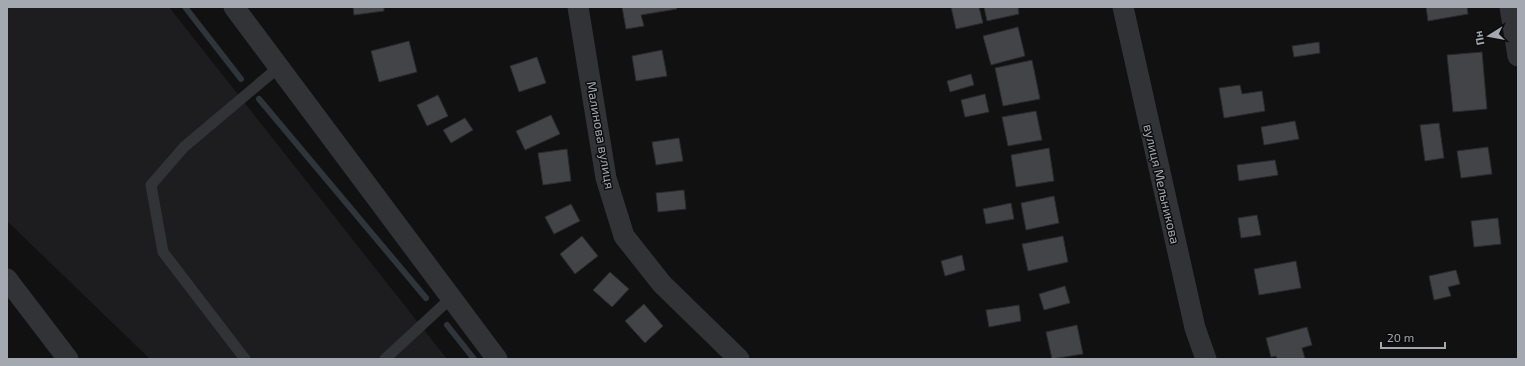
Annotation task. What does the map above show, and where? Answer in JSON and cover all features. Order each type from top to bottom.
[{"type":"street","points":[[234,7],[497,359]]},
{"type":"street","name":"Малинова вулиця","points":[[578,7],[606,178],[624,236],[662,284],[740,359]]},
{"type":"street","name":"вулиця Мельникова","points":[[1123,7],[1195,328],[1206,359]]},
{"type":"street","points":[[1510,7],[1518,56]]},
{"type":"street","points":[[7,279],[68,359]]},
{"type":"lane","points":[[245,359],[163,252],[151,185],[184,147],[279,67]]},
{"type":"lane","points":[[385,359],[451,298]]},
{"type":"shaded area","points":[[7,7],[169,7],[447,359],[150,359],[7,221]]},
{"type":"building","points":[[353,7],[384,7],[384,11],[354,15]]},
{"type":"building","points":[[622,7],[676,7],[677,9],[641,15],[644,26],[626,29]]},
{"type":"building","points":[[951,7],[979,7],[983,23],[956,29]]},
{"type":"building","points":[[984,7],[1018,7],[1019,14],[987,21]]},
{"type":"building","points":[[1426,7],[1467,7],[1468,14],[1428,21]]},
{"type":"building","points":[[1018,27],[1025,56],[991,65],[983,36]]},
{"type":"building","points":[[409,41],[417,72],[379,82],[371,51]]},
{"type":"building","points":[[1319,42],[1320,53],[1294,57],[1292,46]]},
{"type":"building","points":[[662,50],[667,76],[636,81],[632,56]]},
{"type":"building","points":[[1482,52],[1487,109],[1453,112],[1447,55]]},
{"type":"building","points":[[537,57],[546,83],[519,92],[510,66]]},
{"type":"building","points":[[1032,60],[1040,99],[1003,106],[995,68]]},
{"type":"building","points":[[971,74],[974,85],[950,92],[947,81]]},
{"type":"building","points":[[1240,85],[1242,94],[1262,91],[1265,111],[1224,118],[1219,88]]},
{"type":"building","points":[[985,94],[989,112],[965,117],[961,100]]},
{"type":"building","points":[[438,95],[448,116],[427,126],[417,105]]},
{"type":"building","points":[[1036,111],[1042,140],[1008,146],[1002,117]]},
{"type":"building","points":[[551,115],[560,134],[525,150],[516,131]]},
{"type":"building","points":[[465,118],[473,130],[451,143],[443,130]]},
{"type":"building","points":[[1295,121],[1299,139],[1264,145],[1261,127]]},
{"type":"building","points":[[1439,123],[1444,158],[1425,161],[1420,125]]},
{"type":"building","points":[[679,138],[683,161],[656,165],[652,142]]},
{"type":"building","points":[[1488,147],[1492,174],[1461,178],[1457,151]]},
{"type":"building","points":[[1049,148],[1054,181],[1016,187],[1011,155]]},
{"type":"building","points":[[567,149],[571,181],[543,185],[538,153]]},
{"type":"building","points":[[1275,160],[1278,175],[1239,181],[1237,165]]},
{"type":"building","points":[[684,190],[686,209],[658,212],[656,193]]},
{"type":"building","points":[[1054,196],[1059,223],[1026,230],[1021,203]]},
{"type":"building","points":[[1011,203],[1014,219],[986,224],[983,209]]},
{"type":"building","points":[[571,204],[580,221],[554,234],[545,217]]},
{"type":"building","points":[[1257,215],[1261,235],[1241,238],[1238,218]]},
{"type":"building","points":[[1498,218],[1501,244],[1474,247],[1471,221]]},
{"type":"building","points":[[582,236],[598,256],[575,274],[560,254]]},
{"type":"building","points":[[1063,236],[1068,262],[1028,271],[1022,244]]},
{"type":"building","points":[[962,255],[965,270],[945,276],[941,261]]},
{"type":"building","points":[[1296,261],[1301,288],[1259,295],[1254,269]]},
{"type":"building","points":[[1456,270],[1460,284],[1448,287],[1451,296],[1434,300],[1429,276]]},
{"type":"building","points":[[610,272],[629,289],[612,307],[593,290]]},
{"type":"building","points":[[1065,286],[1070,303],[1044,310],[1039,294]]},
{"type":"building","points":[[644,304],[663,326],[645,343],[625,321]]},
{"type":"building","points":[[1019,305],[1021,321],[989,327],[986,310]]},
{"type":"building","points":[[1077,325],[1083,354],[1052,359],[1046,332]]},
{"type":"building","points":[[1307,327],[1312,345],[1302,348],[1305,359],[1277,359],[1276,356],[1271,357],[1266,338]]},
{"type":"waterway","points":[[185,7],[241,79]]},
{"type":"waterway","points":[[259,99],[426,298]]},
{"type":"waterway","points":[[447,325],[474,359]]}]
